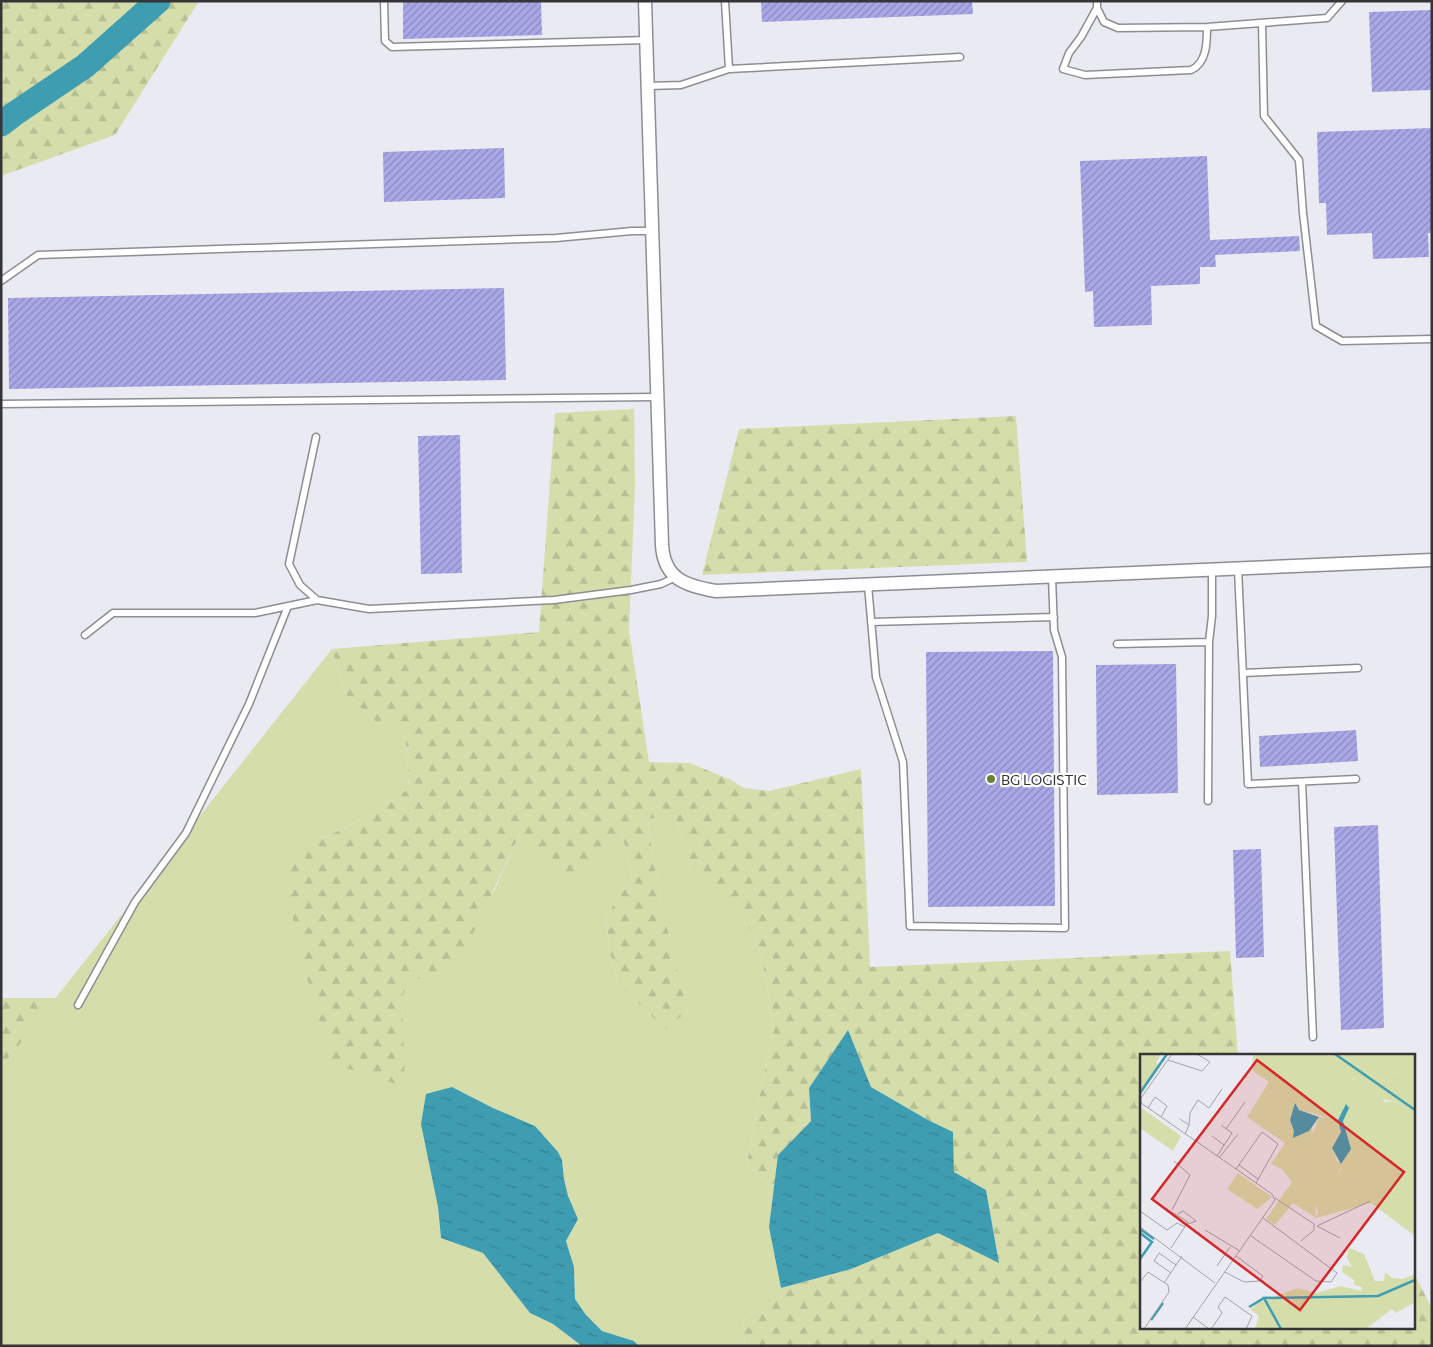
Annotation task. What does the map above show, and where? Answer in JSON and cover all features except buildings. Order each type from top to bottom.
[{"type":"street","points":[[645,1],[656,397],[663,559],[669,570],[676,577],[696,588],[716,591],[1432,560]]},
{"type":"lane","points":[[384,1],[385,41],[392,46],[646,40]]},
{"type":"lane","points":[[725,1],[729,69]]},
{"type":"lane","points":[[1097,4],[1104,22],[1118,28],[1207,27],[1327,18],[1342,1]]},
{"type":"lane","points":[[1097,4],[1081,37],[1069,53],[1063,68],[1085,75],[1192,70],[1201,63],[1204,55],[1207,46],[1207,27]]},
{"type":"lane","points":[[1262,23],[1264,116],[1299,160],[1316,326],[1342,342],[1432,339]]},
{"type":"lane","points":[[648,86],[681,84],[729,69],[960,57]]},
{"type":"lane","points":[[1,281],[38,255],[556,238],[651,231]]},
{"type":"lane","points":[[1,404],[656,397]]},
{"type":"lane","points":[[316,437],[289,564],[300,585],[317,600]]},
{"type":"lane","points":[[1238,569],[1248,784],[1356,779]]},
{"type":"lane","points":[[1208,801],[1209,642],[1212,616],[1212,570]]},
{"type":"lane","points":[[85,635],[113,613],[255,613],[317,600],[369,609],[554,600],[631,590],[661,584],[676,577]]},
{"type":"lane","points":[[868,585],[876,678],[903,762],[910,926],[1065,928],[1062,657],[1054,630],[1052,577]]},
{"type":"lane","points":[[78,1006],[135,902],[186,833],[249,704],[288,606]]},
{"type":"lane","points":[[871,622],[1054,617]]},
{"type":"lane","points":[[1117,644],[1209,642]]},
{"type":"lane","points":[[1242,673],[1358,668]]},
{"type":"lane","points":[[1302,782],[1313,1037]]},
{"type":"green space","points":[[1,1],[199,1],[115,135],[1,176]]},
{"type":"green space","points":[[634,409],[635,486],[629,630],[649,762],[690,763],[731,780],[744,788],[769,791],[861,769],[870,967],[1230,951],[1238,1054],[1140,1054],[1140,1330],[1416,1330],[1416,1277],[1432,1309],[1432,1346],[745,1346],[743,1320],[781,1288],[851,1269],[938,1233],[999,1262],[986,1190],[954,1172],[953,1132],[928,1120],[871,1087],[848,1031],[809,1088],[811,1121],[778,1155],[774,1190],[747,1164],[765,1067],[774,1031],[763,963],[753,932],[692,873],[674,815],[648,819],[664,916],[688,1011],[665,1029],[618,984],[609,947],[606,917],[632,876],[622,833],[574,879],[520,833],[455,972],[410,980],[402,997],[405,1087],[334,1064],[305,972],[285,878],[307,846],[383,809],[409,788],[405,729],[376,722],[344,692],[332,649],[539,632],[555,413]]},
{"type":"green space","points":[[1016,416],[1027,562],[702,575],[739,429]]},
{"type":"green space","points":[[332,649],[344,692],[376,722],[405,728],[409,788],[383,809],[307,846],[404,1086],[402,997],[409,980],[494,891],[520,833],[602,851],[622,833],[632,876],[606,917],[609,947],[618,984],[664,1028],[688,1011],[664,915],[648,818],[674,815],[692,873],[753,932],[763,963],[774,1031],[765,1067],[747,1164],[774,1190],[769,1227],[781,1288],[743,1320],[745,1346],[639,1346],[634,1341],[602,1331],[586,1315],[575,1299],[574,1267],[566,1241],[578,1219],[568,1197],[562,1160],[535,1126],[493,1108],[452,1087],[438,1207],[441,1238],[483,1253],[530,1313],[553,1324],[582,1346],[1,1346],[1,1067]]},
{"type":"green space","points":[[1,998],[57,998],[1,1067]]},
{"type":"water","points":[[848,1030],[871,1087],[928,1120],[953,1132],[954,1172],[986,1190],[999,1263],[938,1233],[851,1269],[781,1288],[769,1227],[778,1155],[811,1121],[809,1088]]},
{"type":"water","points":[[452,1087],[493,1108],[535,1126],[558,1152],[562,1160],[568,1196],[578,1219],[566,1241],[574,1267],[575,1299],[586,1315],[602,1331],[634,1341],[639,1346],[582,1346],[553,1324],[530,1313],[483,1253],[441,1238],[438,1207],[421,1124],[426,1094]]},
{"type":"waterway","points":[[1,124],[85,66],[158,1]]},
{"type":"place","name":"BG LOGISTIC","points":[[991,779]]}]
